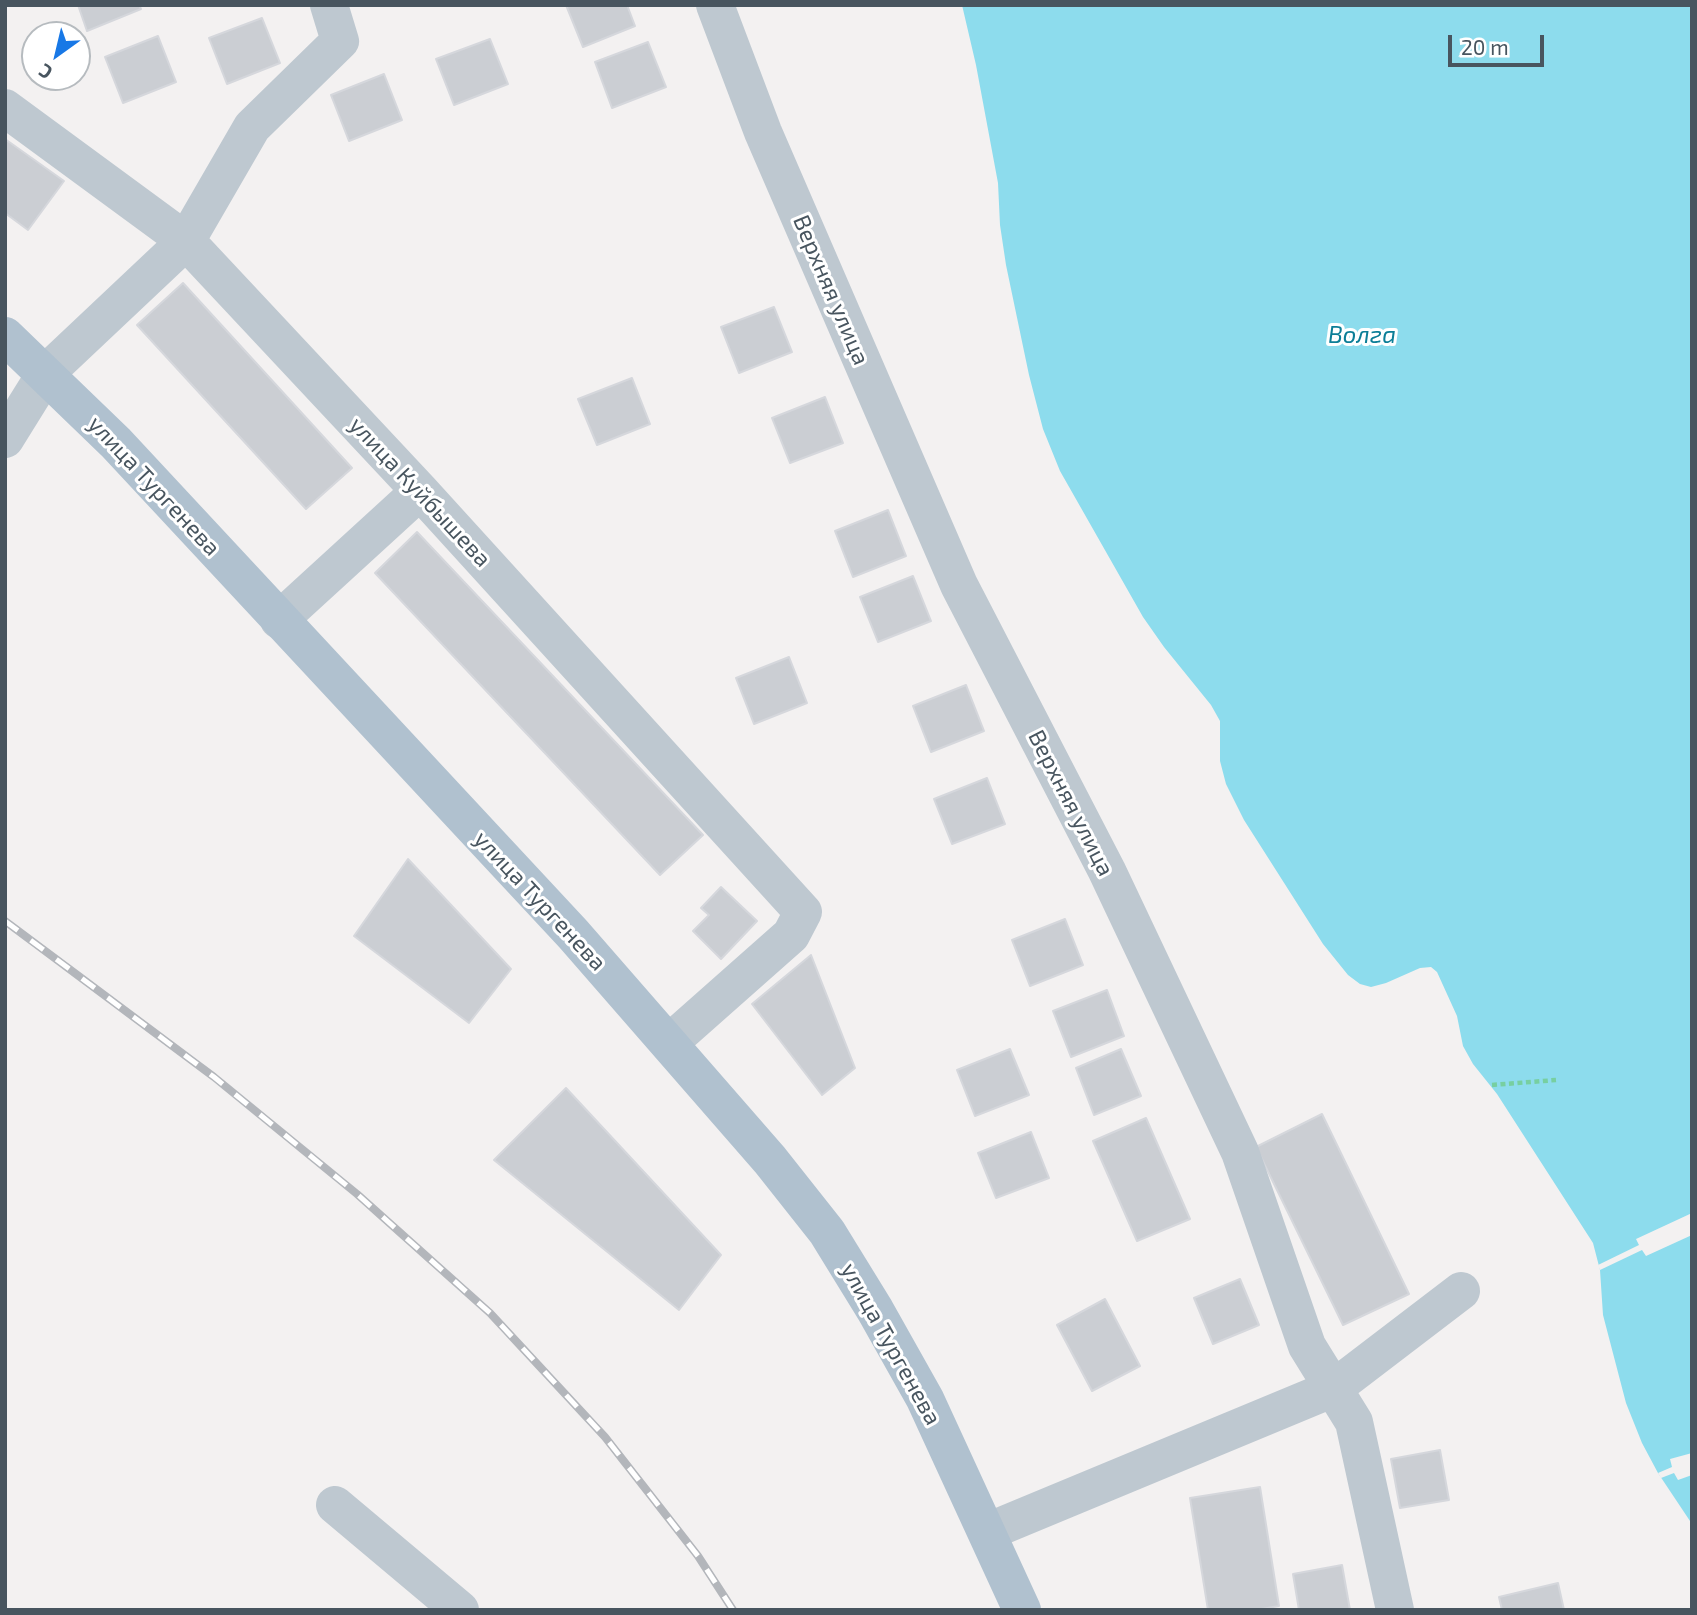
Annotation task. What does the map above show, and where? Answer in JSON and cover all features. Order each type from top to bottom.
[{"type":"main road","name":"улица Тургенева","points":[[5,336],[116,443],[573,934],[771,1160],[827,1232],[925,1399],[1022,1610]]},
{"type":"street","points":[[5,439],[46,373],[186,241],[252,127],[340,41],[329,5]]},
{"type":"street","name":"Верхняя улица","points":[[715,5],[764,132],[958,585],[1107,871],[1240,1152],[1307,1346],[1354,1422],[1395,1610]]},
{"type":"street","name":"улица Куйбышева","points":[[5,108],[186,241],[420,491],[803,912],[791,935],[668,1044]]},
{"type":"street","points":[[279,620],[420,491]]},
{"type":"street","points":[[987,1532],[1334,1388],[1461,1291]]},
{"type":"street","points":[[335,1505],[460,1610]]},
{"type":"path","points":[[1492,1086],[1556,1080]]},
{"type":"water","name":"Волга","points":[[962,5],[1692,5],[1692,1524],[1658,1473],[1626,1403],[1603,1315],[1600,1270],[1593,1243],[1497,1094],[1473,1064],[1463,1046],[1457,1016],[1437,972],[1431,967],[1420,968],[1371,987],[1360,984],[1348,975],[1323,944],[1244,820],[1226,784],[1220,761],[1220,721],[1211,705],[1143,617],[1060,471],[1043,429],[1029,375],[1006,265],[998,183]]},
{"type":"pier","points":[[1692,1213],[1692,1235],[1646,1256],[1642,1250],[1600,1270],[1598,1265],[1639,1245],[1636,1239]]},
{"type":"pier","points":[[1692,1453],[1692,1475],[1678,1480],[1674,1473],[1661,1478],[1658,1473],[1672,1467],[1670,1459]]},
{"type":"building","points":[[78,5],[139,5],[141,9],[91,29],[91,21],[84,21]]},
{"type":"building","points":[[566,5],[627,5],[635,26],[583,47]]},
{"type":"building","points":[[262,18],[280,63],[227,84],[209,38]]},
{"type":"building","points":[[158,36],[176,82],[123,103],[105,57]]},
{"type":"building","points":[[490,39],[508,84],[454,105],[436,59]]},
{"type":"building","points":[[648,42],[666,87],[612,108],[595,62]]},
{"type":"building","points":[[384,74],[402,120],[349,141],[331,95]]},
{"type":"building","points":[[5,139],[64,181],[28,230],[5,213]]},
{"type":"building","points":[[183,283],[352,468],[306,509],[137,325]]},
{"type":"building","points":[[774,307],[792,352],[739,373],[721,327]]},
{"type":"building","points":[[632,378],[650,424],[597,445],[578,399]]},
{"type":"building","points":[[825,397],[843,443],[790,463],[772,418]]},
{"type":"building","points":[[888,510],[906,556],[853,577],[835,531]]},
{"type":"building","points":[[417,532],[703,835],[660,875],[375,573]]},
{"type":"building","points":[[913,576],[931,621],[878,642],[860,597]]},
{"type":"building","points":[[789,657],[807,703],[754,724],[736,678]]},
{"type":"building","points":[[966,685],[984,731],[931,752],[913,706]]},
{"type":"building","points":[[987,778],[1005,824],[952,844],[934,799]]},
{"type":"building","points":[[408,859],[511,969],[469,1023],[354,936]]},
{"type":"building","points":[[721,887],[757,921],[721,959],[693,931],[709,915],[701,908]]},
{"type":"building","points":[[1065,919],[1083,965],[1030,986],[1012,940]]},
{"type":"building","points":[[811,955],[855,1068],[822,1095],[752,1004]]},
{"type":"building","points":[[1107,990],[1124,1036],[1071,1057],[1053,1011]]},
{"type":"building","points":[[1010,1049],[1029,1095],[975,1116],[957,1070]]},
{"type":"building","points":[[1121,1049],[1141,1096],[1094,1115],[1076,1068]]},
{"type":"building","points":[[566,1088],[721,1255],[679,1310],[494,1160]]},
{"type":"building","points":[[1322,1114],[1409,1294],[1343,1325],[1256,1147]]},
{"type":"building","points":[[1146,1118],[1190,1219],[1137,1241],[1093,1141]]},
{"type":"building","points":[[1031,1132],[1049,1178],[996,1198],[978,1153]]},
{"type":"building","points":[[1240,1279],[1259,1325],[1213,1344],[1194,1298]]},
{"type":"building","points":[[1105,1299],[1140,1366],[1092,1391],[1057,1325]]},
{"type":"building","points":[[1440,1450],[1449,1500],[1400,1508],[1391,1459]]},
{"type":"building","points":[[1260,1487],[1279,1606],[1256,1610],[1208,1610],[1190,1498]]},
{"type":"building","points":[[1342,1565],[1350,1610],[1299,1610],[1293,1574]]},
{"type":"building","points":[[1558,1583],[1564,1610],[1502,1610],[1499,1597]]},
{"type":"railway","points":[[5,921],[214,1077],[357,1194],[490,1313],[605,1437],[698,1556],[733,1610]]}]
